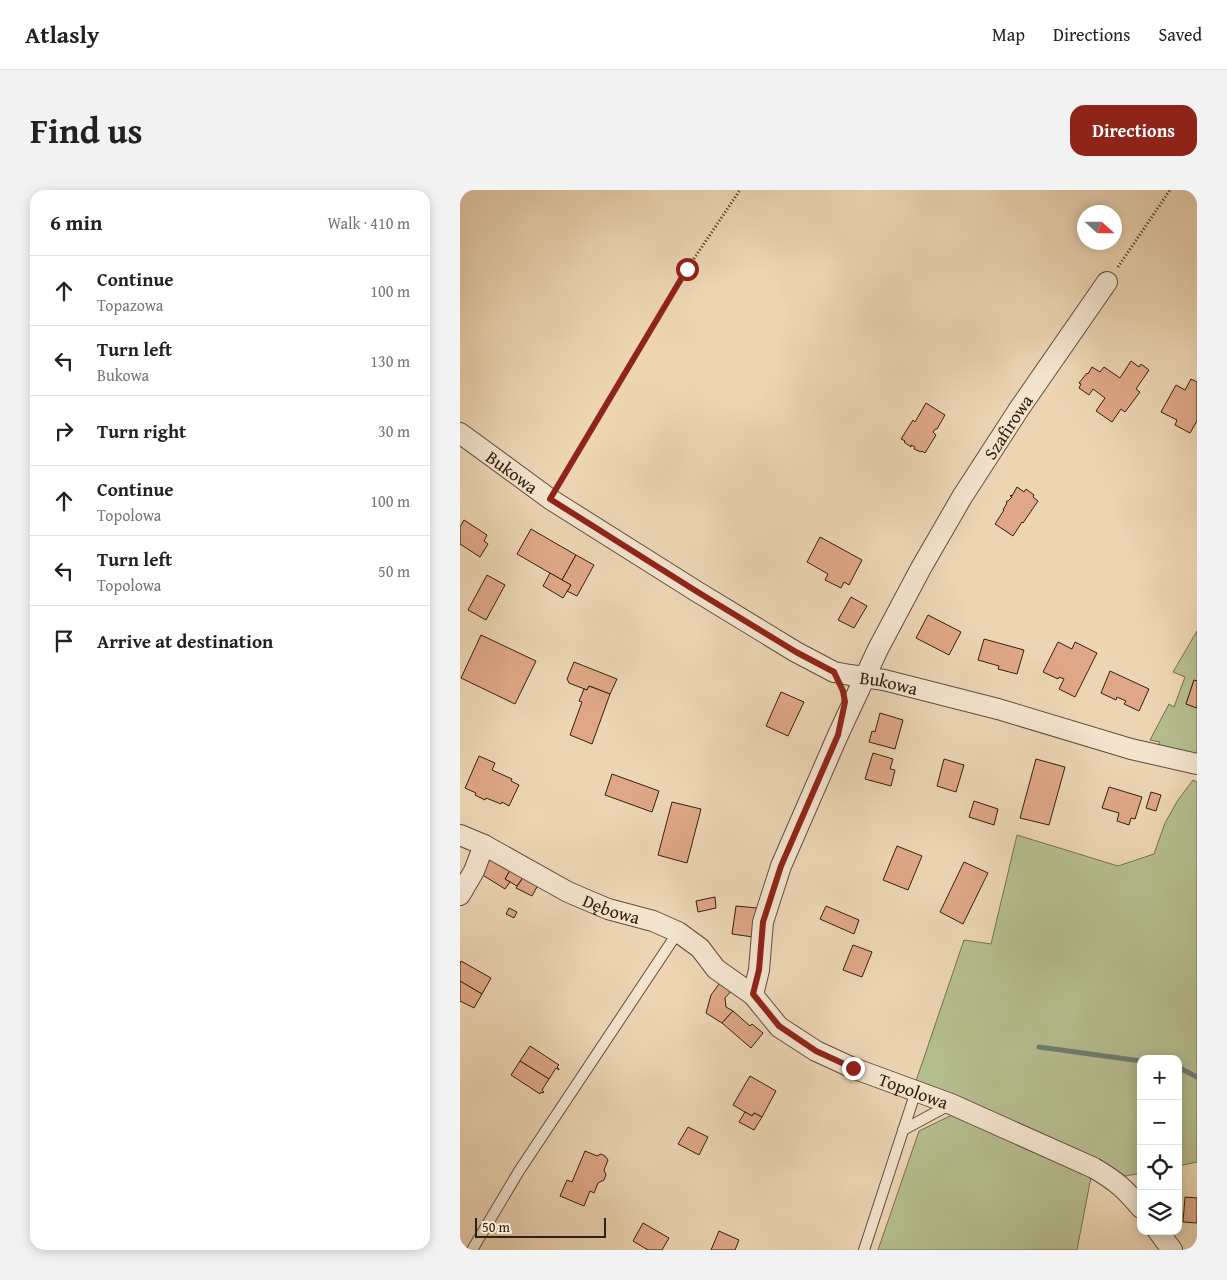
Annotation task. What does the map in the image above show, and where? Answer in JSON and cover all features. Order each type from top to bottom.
[{"type":"street","name":"Szafirowa","points":[[865,677],[921,568],[962,497],[1107,282]]},
{"type":"street","name":"Bukowa","points":[[460,433],[550,499],[796,652],[834,672],[884,680],[998,710],[1131,749],[1197,764]]},
{"type":"street","points":[[834,672],[843,691],[845,702],[838,735]]},
{"type":"street","points":[[753,994],[759,970],[763,922],[778,876],[838,735],[865,677]]},
{"type":"street","name":"Dębowa","points":[[460,835],[484,845],[568,892],[608,909],[653,921],[678,932],[700,948],[716,969],[753,994]]},
{"type":"street","points":[[460,895],[474,871],[484,845]]},
{"type":"street","name":"Topolowa","points":[[753,994],[779,1026],[816,1051],[853,1068],[951,1104],[1094,1168],[1114,1180],[1137,1203]]},
{"type":"street","points":[[1161,1235],[1172,1250]]},
{"type":"lane","points":[[472,1250],[519,1172],[678,932]]},
{"type":"lane","points":[[864,1250],[916,1092]]},
{"type":"lane","points":[[904,1130],[951,1104]]},
{"type":"path","points":[[550,499],[687,269],[740,190]]},
{"type":"path","points":[[1107,282],[1170,190]]},
{"type":"green space","points":[[1197,631],[1197,681],[1194,680],[1186,704],[1197,708],[1197,755],[1157,748],[1160,742],[1150,740],[1169,704],[1174,707],[1185,677],[1173,672]]},
{"type":"green space","points":[[1193,780],[1197,782],[1197,1162],[1182,1165],[1182,1055],[1137,1055],[1137,1174],[1126,1176],[916,1081],[964,940],[991,944],[1017,835],[1118,866],[1154,854],[1165,823],[1178,800]]},
{"type":"green space","points":[[952,1115],[1091,1177],[1077,1250],[878,1250],[919,1131]]},
{"type":"building","points":[[1131,361],[1139,367],[1141,364],[1149,370],[1136,389],[1140,392],[1125,412],[1121,409],[1112,422],[1096,411],[1105,398],[1093,389],[1089,395],[1079,388],[1081,384],[1079,383],[1092,367],[1100,372],[1104,367],[1120,378]]},
{"type":"building","points":[[1191,379],[1197,382],[1197,421],[1190,433],[1175,425],[1177,420],[1161,412],[1176,385],[1185,390]]},
{"type":"building","points":[[926,403],[945,415],[937,429],[933,432],[936,435],[925,453],[914,449],[915,447],[911,445],[911,447],[901,439],[913,420],[915,422]]},
{"type":"building","points":[[1017,487],[1024,492],[1026,489],[1038,501],[1013,536],[995,524],[1004,510],[1006,502],[1012,497],[1010,496],[1012,496]]},
{"type":"building","points":[[464,520],[487,535],[484,541],[488,544],[480,557],[460,544],[460,527]]},
{"type":"building","points":[[531,529],[576,555],[562,580],[517,554]]},
{"type":"building","points":[[820,537],[862,560],[849,585],[844,582],[841,588],[825,580],[828,574],[807,562]]},
{"type":"building","points":[[576,555],[594,565],[577,596],[567,591],[571,585],[562,580]]},
{"type":"building","points":[[550,573],[571,585],[563,598],[543,586]]},
{"type":"building","points":[[487,575],[505,585],[486,620],[468,610]]},
{"type":"building","points":[[851,597],[867,606],[854,628],[838,620]]},
{"type":"building","points":[[928,615],[961,632],[949,655],[916,638]]},
{"type":"building","points":[[481,635],[536,661],[515,704],[461,678]]},
{"type":"building","points":[[984,639],[1024,650],[1017,674],[998,669],[999,666],[978,660]]},
{"type":"building","points":[[1058,642],[1072,649],[1075,642],[1097,653],[1075,697],[1059,689],[1064,679],[1059,677],[1058,679],[1043,672]]},
{"type":"building","points":[[574,662],[617,679],[610,694],[589,686],[587,690],[569,683],[567,679]]},
{"type":"building","points":[[1110,671],[1149,689],[1139,711],[1124,704],[1126,701],[1117,697],[1116,700],[1101,693]]},
{"type":"building","points":[[1194,680],[1197,681],[1197,708],[1186,704]]},
{"type":"building","points":[[589,686],[610,694],[592,744],[570,735],[582,702],[579,701],[584,689],[587,690]]},
{"type":"building","points":[[781,692],[804,702],[788,736],[766,726]]},
{"type":"building","points":[[880,713],[903,720],[895,749],[869,742],[872,731],[875,732]]},
{"type":"building","points":[[873,753],[893,759],[890,769],[895,770],[891,786],[865,779]]},
{"type":"building","points":[[479,756],[495,763],[492,770],[512,779],[511,781],[519,785],[509,806],[486,798],[485,800],[465,788]]},
{"type":"building","points":[[944,759],[964,765],[956,792],[937,786]]},
{"type":"building","points":[[1036,759],[1065,767],[1049,825],[1020,818]]},
{"type":"building","points":[[612,774],[659,791],[652,812],[605,795]]},
{"type":"building","points":[[1109,787],[1142,797],[1135,819],[1131,818],[1129,825],[1117,821],[1119,813],[1102,808]]},
{"type":"building","points":[[1151,792],[1161,795],[1156,811],[1146,808]]},
{"type":"building","points":[[974,801],[998,809],[994,825],[969,817]]},
{"type":"building","points":[[672,802],[701,809],[687,863],[658,855]]},
{"type":"building","points":[[897,846],[922,856],[908,890],[883,880]]},
{"type":"building","points":[[491,858],[511,869],[505,879],[510,882],[505,889],[481,874]]},
{"type":"building","points":[[964,862],[988,873],[963,924],[940,912]]},
{"type":"building","points":[[511,869],[524,876],[517,886],[505,879]]},
{"type":"building","points":[[524,876],[538,885],[532,896],[516,888]]},
{"type":"building","points":[[715,897],[716,908],[698,912],[696,901]]},
{"type":"building","points":[[736,906],[757,908],[753,937],[732,934]]},
{"type":"building","points":[[826,906],[859,920],[854,934],[820,919]]},
{"type":"building","points":[[509,908],[517,912],[514,918],[506,914]]},
{"type":"building","points":[[853,945],[872,952],[862,977],[843,970]]},
{"type":"building","points":[[461,961],[491,978],[482,994],[460,981]]},
{"type":"building","points":[[722,980],[733,989],[725,998],[726,1007],[733,1011],[722,1023],[706,1013],[711,995]]},
{"type":"building","points":[[460,981],[482,994],[474,1008],[460,1001]]},
{"type":"building","points":[[733,1011],[750,1026],[752,1024],[763,1033],[751,1048],[722,1023]]},
{"type":"building","points":[[530,1046],[559,1065],[557,1067],[559,1070],[556,1068],[549,1079],[520,1061]]},
{"type":"building","points":[[520,1061],[549,1079],[542,1090],[543,1093],[541,1092],[540,1094],[511,1075]]},
{"type":"building","points":[[750,1076],[776,1091],[762,1117],[754,1113],[752,1116],[733,1105]]},
{"type":"building","points":[[745,1112],[752,1116],[754,1113],[762,1117],[754,1130],[739,1122]]},
{"type":"building","points":[[688,1127],[708,1137],[699,1155],[678,1144]]},
{"type":"building","points":[[585,1151],[597,1156],[601,1154],[608,1160],[604,1170],[606,1175],[604,1180],[598,1183],[594,1193],[590,1191],[584,1206],[560,1196],[567,1180],[572,1182]]},
{"type":"building","points":[[1185,1197],[1197,1198],[1197,1223],[1183,1222]]},
{"type":"building","points":[[643,1223],[669,1238],[662,1250],[648,1250],[633,1241]]},
{"type":"building","points":[[719,1231],[739,1240],[735,1250],[711,1250]]},
{"type":"waterway","points":[[1039,1047],[1137,1060]]},
{"type":"waterway","points":[[1182,1069],[1197,1077]]},
{"type":"route","points":[[687,269],[550,499],[796,652],[834,672],[843,691],[845,702],[838,735],[781,866],[763,922],[759,970],[753,994],[779,1026],[816,1051],[853,1068]]}]
